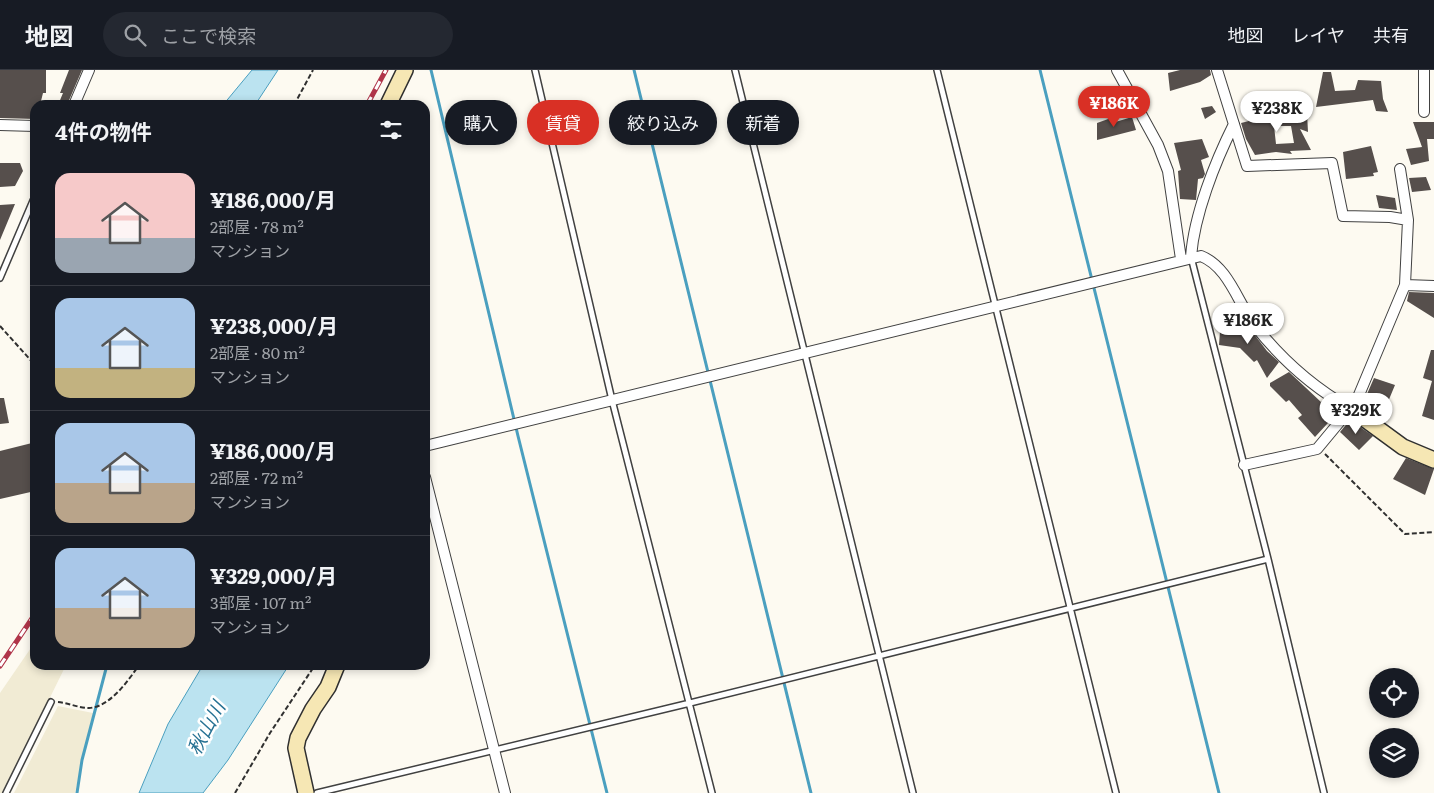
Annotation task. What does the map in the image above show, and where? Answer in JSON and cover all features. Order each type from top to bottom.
[{"type":"street","points":[[76,100],[89,70]]},
{"type":"street","points":[[390,100],[405,70]]},
{"type":"street","points":[[1117,70],[1158,145],[1168,171],[1186,258]]},
{"type":"street","points":[[1217,70],[1247,166],[1332,162],[1342,216],[1390,217],[1408,220]]},
{"type":"street","points":[[1424,70],[1424,112]]},
{"type":"street","points":[[1186,258],[1192,244],[1206,193],[1234,124]]},
{"type":"street","points":[[0,125],[30,126]]},
{"type":"street","points":[[1244,465],[1318,449],[1351,409],[1405,285],[1408,220],[1400,168]]},
{"type":"street","points":[[430,445],[804,354],[1186,258],[1201,256],[1210,259],[1221,271],[1255,325],[1275,349],[1322,392],[1351,409],[1403,447],[1434,460]]},
{"type":"street","points":[[1405,285],[1434,286]]},
{"type":"street","points":[[430,497],[505,793]]},
{"type":"street","points":[[306,793],[296,748],[304,726],[328,687],[334,670]]},
{"type":"lane","points":[[535,70],[612,400],[712,793]]},
{"type":"lane","points":[[735,70],[913,793]]},
{"type":"lane","points":[[937,70],[1116,793]]},
{"type":"lane","points":[[0,278],[30,208]]},
{"type":"lane","points":[[1186,258],[1244,465],[1324,793]]},
{"type":"lane","points":[[317,793],[690,703],[1268,559]]},
{"type":"lane","points":[[6,793],[51,702]]},
{"type":"path","points":[[297,100],[313,70]]},
{"type":"path","points":[[0,326],[30,359]]},
{"type":"path","points":[[1318,449],[1340,468],[1405,534],[1434,532]]},
{"type":"path","points":[[51,702],[89,708],[100,705],[122,688],[135,670]]},
{"type":"path","points":[[235,793],[312,670]]},
{"type":"shaded area","points":[[30,649],[30,670],[64,670],[3,793],[0,793],[0,693]]},
{"type":"shaded area","points":[[58,706],[93,713],[75,793],[14,793]]},
{"type":"water","points":[[252,70],[278,70],[258,100],[227,100]]},
{"type":"water","name":"秋山川","points":[[200,670],[286,670],[228,760],[203,793],[139,793],[168,724]]},
{"type":"building","points":[[0,70],[46,70],[46,93],[43,93],[41,100],[30,100],[30,119],[0,118]]},
{"type":"building","points":[[69,70],[82,70],[69,100],[60,100],[63,93],[60,93]]},
{"type":"building","points":[[1180,70],[1210,70],[1211,75],[1200,82],[1170,91],[1168,73]]},
{"type":"building","points":[[1323,72],[1331,72],[1335,91],[1355,90],[1358,80],[1381,81],[1383,99],[1388,112],[1376,111],[1373,100],[1316,107]]},
{"type":"building","points":[[1212,106],[1216,112],[1205,119],[1201,108]]},
{"type":"building","points":[[1285,112],[1307,113],[1308,132],[1300,129],[1311,150],[1290,151],[1292,154],[1276,152],[1255,155],[1246,139],[1241,123]],"holes":[[[1274,126],[1291,126],[1294,143],[1276,144]]]},
{"type":"building","points":[[1132,117],[1136,130],[1097,140],[1097,123],[1111,118],[1112,123]]},
{"type":"building","points":[[1413,122],[1434,122],[1434,139],[1427,139],[1429,161],[1411,165],[1406,149],[1422,147]]},
{"type":"building","points":[[1202,139],[1209,157],[1201,160],[1205,174],[1203,178],[1198,179],[1196,200],[1180,199],[1178,171],[1181,170],[1174,143]]},
{"type":"building","points":[[1371,146],[1378,172],[1373,173],[1374,176],[1346,179],[1343,152]]},
{"type":"building","points":[[0,163],[20,163],[23,171],[15,186],[0,187]]},
{"type":"building","points":[[1426,177],[1431,190],[1412,192],[1409,178]]},
{"type":"building","points":[[1376,195],[1395,198],[1397,210],[1379,208]]},
{"type":"building","points":[[15,204],[0,240],[0,205]]},
{"type":"building","points":[[1409,292],[1434,293],[1434,318],[1407,301]]},
{"type":"building","points":[[1241,317],[1267,351],[1279,362],[1267,378],[1257,360],[1254,362],[1240,348],[1219,345],[1220,331]]},
{"type":"building","points":[[1431,350],[1434,350],[1434,420],[1422,416],[1432,381],[1423,378]]},
{"type":"building","points":[[1289,372],[1321,402],[1324,400],[1340,410],[1315,437],[1298,418],[1302,415],[1289,400],[1286,402],[1270,386],[1270,383]]},
{"type":"building","points":[[1374,378],[1395,385],[1385,409],[1364,401]]},
{"type":"building","points":[[0,398],[4,398],[9,423],[0,424]]},
{"type":"building","points":[[1350,420],[1373,436],[1359,450],[1340,432]]},
{"type":"building","points":[[30,444],[30,492],[0,499],[0,451]]},
{"type":"building","points":[[1406,458],[1434,469],[1425,495],[1393,479]]},
{"type":"waterway","points":[[431,70],[518,436],[607,793]]},
{"type":"waterway","points":[[634,70],[811,793]]},
{"type":"waterway","points":[[1040,70],[1219,793]]},
{"type":"waterway","points":[[77,793],[82,760],[106,670]]},
{"type":"railway","points":[[370,100],[386,70]]},
{"type":"railway","points":[[0,666],[30,621]]}]
